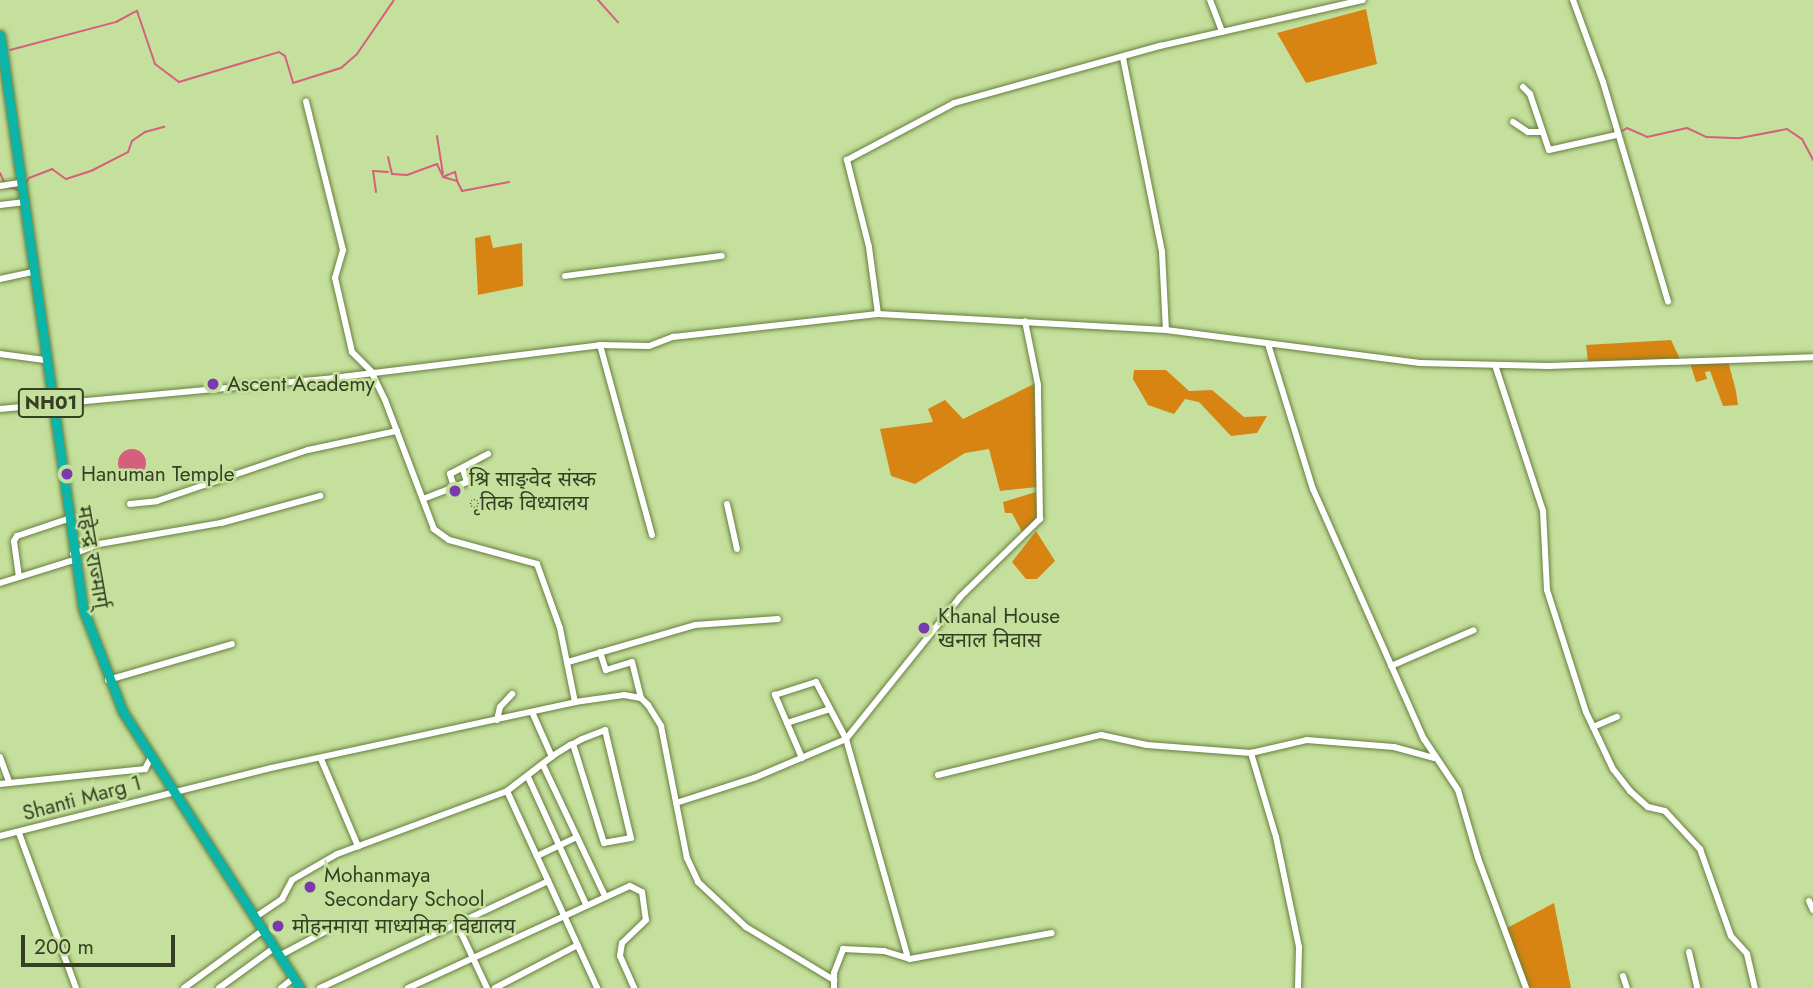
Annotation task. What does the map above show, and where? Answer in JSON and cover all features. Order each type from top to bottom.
[{"type":"highway","name":"महेन्द्र राज्मार्ग्","points":[[0,35],[73,557],[83,609],[108,680],[152,757],[300,988]]},
{"type":"street","points":[[1210,0],[1222,32]]},
{"type":"street","points":[[878,314],[869,247],[847,160],[954,103],[1222,32],[1363,0]]},
{"type":"street","points":[[1573,0],[1668,302]]},
{"type":"street","points":[[1123,58],[1161,252],[1166,330]]},
{"type":"street","points":[[1523,87],[1530,94],[1549,150],[1616,135]]},
{"type":"street","points":[[306,102],[343,250],[335,278],[352,352],[371,371],[434,529],[449,540],[537,564],[568,662],[575,702]]},
{"type":"street","points":[[1513,122],[1528,132],[1541,132]]},
{"type":"street","points":[[0,187],[20,183]]},
{"type":"street","points":[[0,205],[23,201]]},
{"type":"street","points":[[565,276],[722,256]]},
{"type":"street","points":[[0,279],[33,272]]},
{"type":"street","points":[[0,409],[52,406],[600,345],[649,346],[673,337],[878,314],[1166,330],[1420,363],[1495,365],[1813,357]]},
{"type":"street","points":[[676,803],[802,758],[846,739],[960,597],[1040,519],[1038,385],[1025,321]]},
{"type":"street","points":[[1268,344],[1312,489],[1434,758]]},
{"type":"street","points":[[600,345],[652,535]]},
{"type":"street","points":[[0,354],[45,360]]},
{"type":"street","points":[[1495,365],[1543,511],[1546,590],[1593,727],[1630,791],[1648,807],[1665,811],[1700,849],[1731,936],[1747,954],[1755,988]]},
{"type":"street","points":[[130,504],[157,501],[308,450],[397,431]]},
{"type":"street","points":[[454,487],[450,474],[463,470],[488,454]]},
{"type":"street","points":[[423,499],[467,482],[463,470]]},
{"type":"street","points":[[0,583],[73,557],[99,544],[221,523],[320,496]]},
{"type":"street","points":[[727,504],[737,550]]},
{"type":"street","points":[[19,577],[13,541],[17,536],[68,519]]},
{"type":"street","points":[[568,662],[695,625],[778,620]]},
{"type":"street","points":[[1391,666],[1474,630]]},
{"type":"street","points":[[108,680],[232,644]]},
{"type":"street","points":[[600,652],[606,670],[632,662],[641,698],[661,726],[687,858],[698,881],[746,927],[834,984],[843,949],[907,955]]},
{"type":"street","points":[[802,758],[775,695],[816,682],[846,739],[910,959],[1052,933]]},
{"type":"street","points":[[497,720],[500,707],[512,694]]},
{"type":"street","name":"Shanti Marg 1","points":[[0,836],[174,792],[602,696],[641,698]]},
{"type":"street","points":[[787,723],[830,709]]},
{"type":"street","points":[[532,712],[552,757]]},
{"type":"street","points":[[1593,727],[1617,717]]},
{"type":"street","points":[[254,918],[282,899],[292,880],[358,846],[508,791],[552,757],[573,744],[605,730],[632,838],[604,843],[573,744]]},
{"type":"street","points":[[938,775],[1101,735],[1159,746],[1251,753],[1315,740],[1407,749],[1434,758],[1441,762],[1458,790],[1478,859],[1526,988]]},
{"type":"street","points":[[1251,753],[1276,837],[1299,947],[1298,988]]},
{"type":"street","points":[[0,757],[9,782]]},
{"type":"street","points":[[0,784],[145,769],[152,757]]},
{"type":"street","points":[[321,759],[358,846]]},
{"type":"street","points":[[543,765],[605,896]]},
{"type":"street","points":[[528,777],[586,904]]},
{"type":"street","points":[[508,791],[597,988]]},
{"type":"street","points":[[19,833],[76,988]]},
{"type":"street","points":[[537,856],[578,837]]},
{"type":"street","points":[[320,988],[548,881]]},
{"type":"street","points":[[408,988],[563,914],[630,886],[642,892],[646,920],[622,943],[620,956],[634,988]]},
{"type":"street","points":[[1809,901],[1813,910]]},
{"type":"street","points":[[457,924],[487,988]]},
{"type":"street","points":[[184,988],[262,931]]},
{"type":"street","points":[[219,988],[276,952],[326,931]]},
{"type":"street","points":[[495,988],[578,945]]},
{"type":"street","points":[[1689,952],[1697,988]]},
{"type":"street","points":[[1623,976],[1627,988]]},
{"type":"street","points":[[281,988],[294,978]]},
{"type":"shaded area","points":[[1366,9],[1377,64],[1306,83],[1277,33]]},
{"type":"shaded area","points":[[490,235],[493,248],[522,243],[523,286],[478,295],[475,238]]},
{"type":"shaded area","points":[[1671,340],[1680,359],[1588,361],[1586,345]]},
{"type":"shaded area","points":[[1728,361],[1738,405],[1723,406],[1710,371],[1705,372],[1707,379],[1696,382],[1690,363]]},
{"type":"shaded area","points":[[1134,370],[1166,370],[1189,391],[1212,390],[1244,417],[1267,416],[1257,433],[1231,436],[1199,402],[1185,399],[1174,414],[1148,405],[1133,379]]},
{"type":"shaded area","points":[[1034,384],[1037,487],[1000,491],[989,449],[965,453],[915,484],[891,476],[880,429],[933,422],[928,409],[945,400],[963,419]]},
{"type":"shaded area","points":[[132,449],[142,453],[146,463],[142,473],[132,477],[122,473],[118,463],[122,453]]},
{"type":"shaded area","points":[[1036,492],[1039,518],[1022,532],[1012,513],[1005,513],[1003,502]]},
{"type":"shaded area","points":[[1036,531],[1055,561],[1037,579],[1026,579],[1012,562]]},
{"type":"shaded area","points":[[1554,903],[1571,988],[1529,988],[1507,928]]},
{"type":"waterway","points":[[10,50],[116,22],[137,11],[155,64],[179,82],[279,52],[285,56],[293,83],[341,68],[357,54],[394,0]]},
{"type":"waterway","points":[[598,0],[618,22]]},
{"type":"waterway","points":[[25,184],[29,178],[52,169],[66,179],[91,171],[128,152],[132,141],[145,132],[164,127]]},
{"type":"waterway","points":[[1619,133],[1627,128],[1647,137],[1687,128],[1706,137],[1740,138],[1787,129],[1802,139],[1813,160]]},
{"type":"waterway","points":[[437,136],[443,174]]},
{"type":"waterway","points":[[388,157],[392,174],[407,175],[437,164],[443,177],[457,181],[462,191],[509,182]]},
{"type":"waterway","points":[[376,192],[373,171],[388,172]]},
{"type":"waterway","points":[[445,176],[455,172],[457,180]]},
{"type":"waterway","points":[[0,173],[4,182]]},
{"type":"waterway","points":[[7,187],[20,190]]},
{"type":"place","name":"Ascent Academy","points":[[213,384]]},
{"type":"place","name":"Hanuman Temple","points":[[67,474]]},
{"type":"place","name":"श्रि साङ्वेद संस्क ृतिक विध्यालय","points":[[455,491]]},
{"type":"place","name":"Khanal House खनाल निवास","points":[[924,628]]},
{"type":"place","name":"Mohanmaya Secondary School","points":[[310,887]]},
{"type":"place","name":"मोहनमाया माध्यमिक विद्यालय","points":[[278,926]]}]
